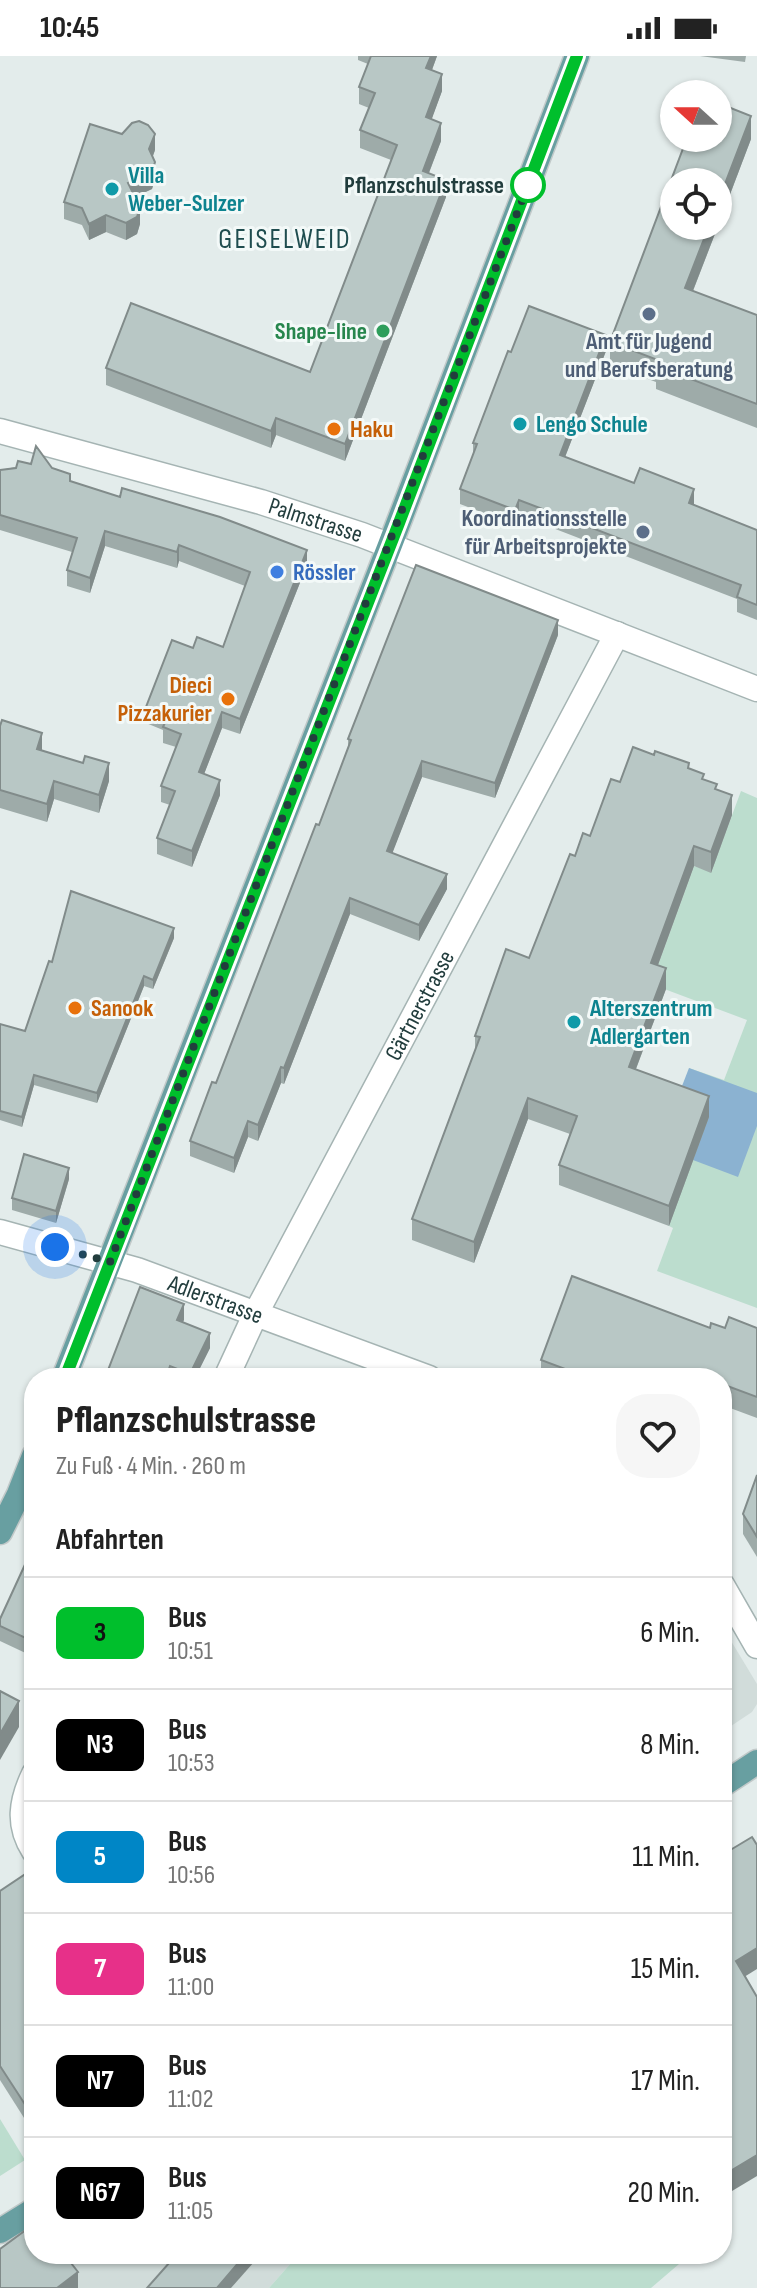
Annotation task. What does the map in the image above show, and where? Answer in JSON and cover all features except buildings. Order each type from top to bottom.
[{"type":"main road","points":[[68,1368],[390,545],[577,56]]},
{"type":"main road","points":[[0,1532],[24,1481]]},
{"type":"main road","points":[[732,1778],[757,1762]]},
{"type":"main road","points":[[0,2231],[24,2216]]},
{"type":"street","name":"Palmstrasse","points":[[0,431],[278,507],[390,545],[757,689]]},
{"type":"street","name":"Gärtnerstrasse","points":[[231,1368],[256,1313],[617,634]]},
{"type":"street","name":"Adlerstrasse","points":[[0,1232],[110,1262],[402,1368]]},
{"type":"street","points":[[732,1602],[757,1646]]},
{"type":"street","points":[[24,1804],[24,1834]]},
{"type":"shaded area","points":[[732,1643],[757,1684],[757,1704],[752,1712],[732,1725]]},
{"type":"shaded area","points":[[24,2264],[290,2264],[269,2288],[0,2288]]},
{"type":"green space","points":[[741,791],[757,798],[757,1308],[657,1271],[673,1228],[669,1226],[689,1068],[724,1080],[747,1020],[651,984],[694,866],[711,872]]},
{"type":"green space","points":[[0,2119],[24,2161],[0,2176]]},
{"type":"green space","points":[[290,2264],[679,2264],[651,2288],[269,2288]]},
{"type":"water","points":[[689,1068],[757,1093],[757,1126],[738,1177],[693,1160],[675,1104]]},
{"type":"bus line","name":"3","points":[[69,1368],[399,523],[577,56]]},
{"type":"place","name":"Pflanzschulstrasse","points":[[528,185]]},
{"type":"place","name":"Villa Weber-Sulzer","points":[[112,189]]},
{"type":"place","name":"Amt für Jugend und Berufsberatung","points":[[649,314]]},
{"type":"place","name":"Shape-line","points":[[383,331]]},
{"type":"place","name":"Lengo Schule","points":[[520,424]]},
{"type":"place","name":"Haku","points":[[334,429]]},
{"type":"place","name":"Koordinationsstelle für Arbeitsprojekte","points":[[643,532]]},
{"type":"place","name":"Rössler","points":[[277,572]]},
{"type":"place","name":"Dieci Pizzakurier","points":[[228,699]]},
{"type":"place","name":"Sanook","points":[[75,1008]]},
{"type":"place","name":"Alterszentrum Adlergarten","points":[[574,1022]]},
{"type":"district","name":"GEISELWEID","points":[[285,239]]},
{"type":"route","points":[[55,1247],[110,1262],[528,185]]}]
